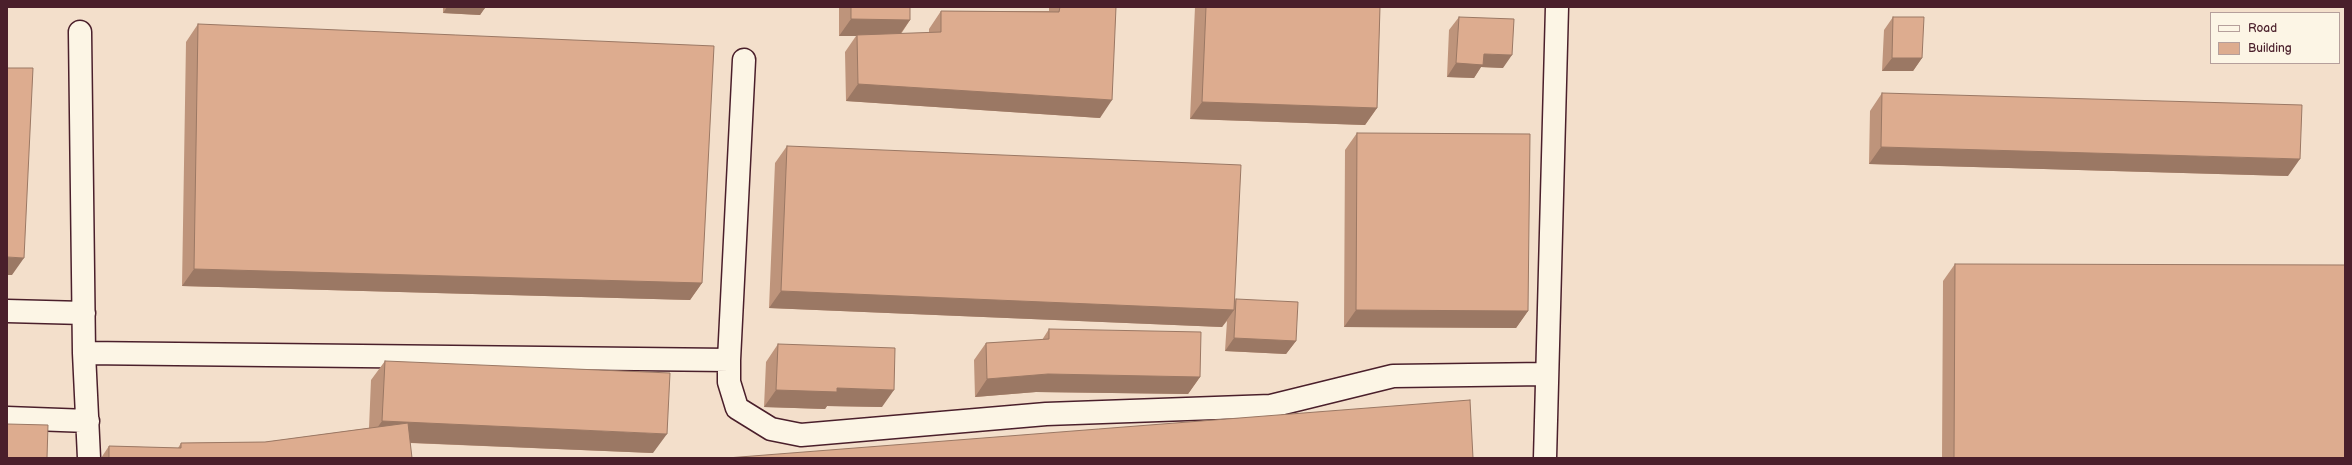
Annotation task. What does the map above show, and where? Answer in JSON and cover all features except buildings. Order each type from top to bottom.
[{"type":"lane","points":[[1545,458],[1546,374],[1557,7]]},
{"type":"lane","points":[[80,32],[84,353],[89,458]]},
{"type":"lane","points":[[744,60],[728,360],[729,382],[737,408],[770,429],[801,436],[1046,414],[1271,406],[1392,376],[1546,374]]},
{"type":"lane","points":[[7,311],[84,313]]},
{"type":"lane","points":[[84,353],[728,360]]},
{"type":"lane","points":[[7,418],[88,421]]},
{"type":"shaded area","points":[[7,7],[2345,7],[2345,458],[7,458]]}]
